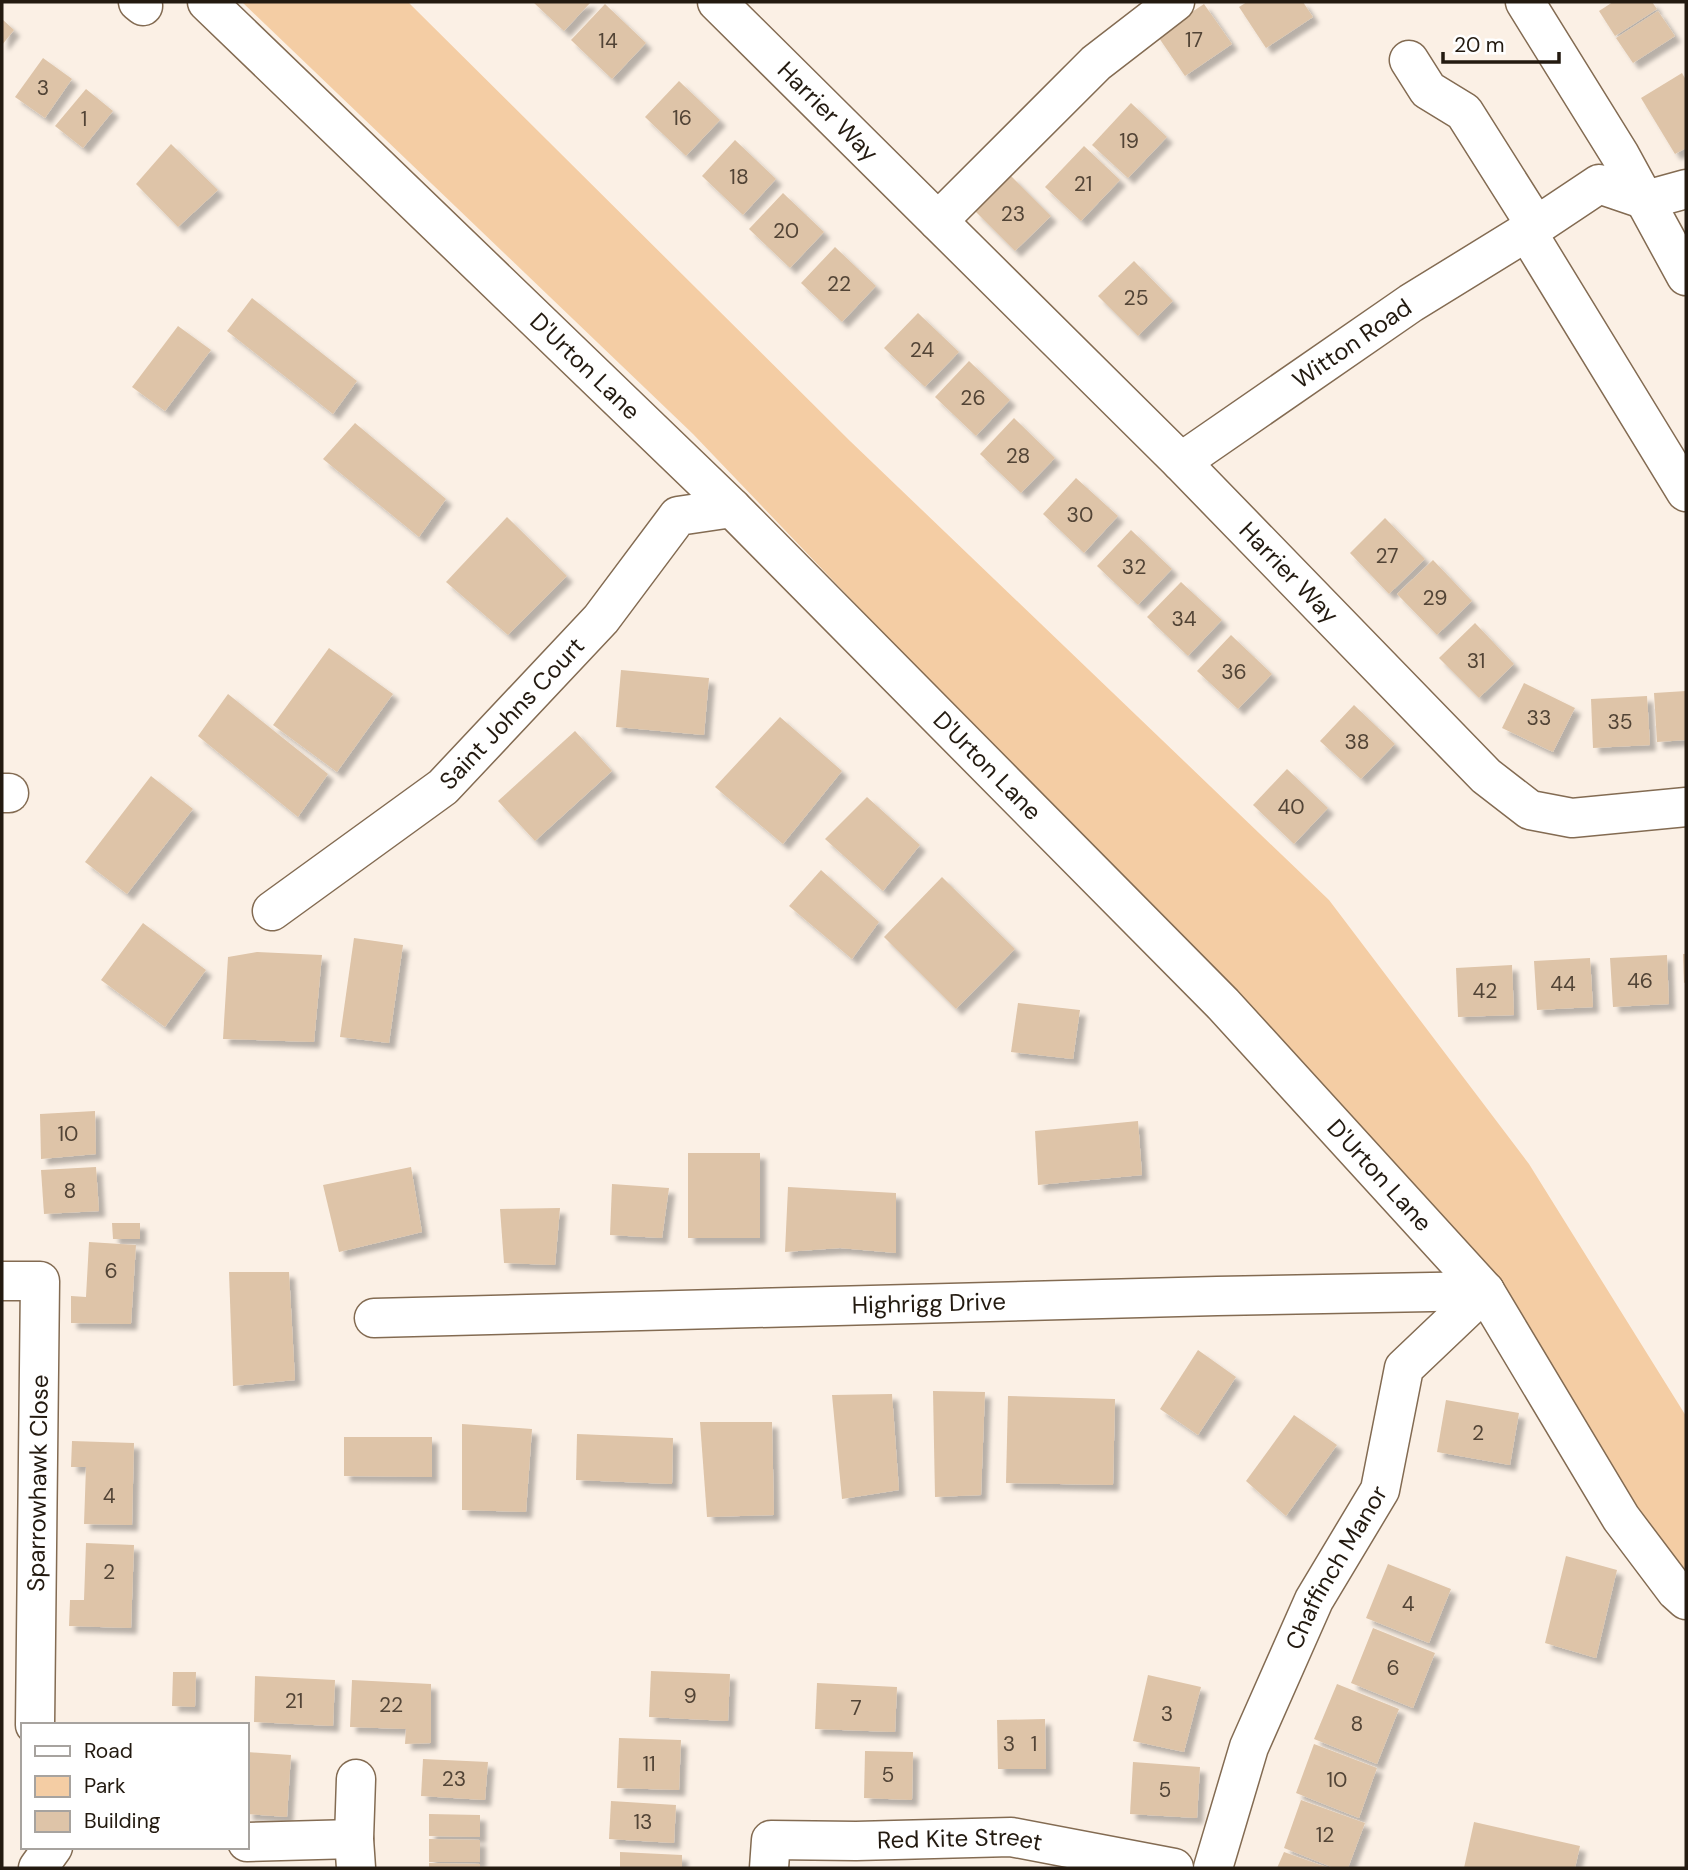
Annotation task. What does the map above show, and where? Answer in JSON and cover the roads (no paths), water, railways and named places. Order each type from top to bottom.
[{"type":"street","name":"D'Urton Lane","points":[[207,2],[732,508],[1223,1004],[1485,1291],[1621,1518],[1676,1591],[1686,1600]]},
{"type":"street","name":"Harrier Way","points":[[717,2],[1181,462],[1486,776],[1530,810],[1572,818],[1686,807]]},
{"type":"street","points":[[938,221],[1096,63],[1175,2]]},
{"type":"street","points":[[1525,2],[1646,200],[1686,276]]},
{"type":"street","points":[[1409,60],[1428,90],[1464,112],[1686,492]]},
{"type":"street","name":"Witton Road","points":[[1181,462],[1411,303],[1532,229],[1599,184],[1646,200]]},
{"type":"street","points":[[1646,200],[1686,189]]},
{"type":"street","name":"Saint Johns Court","points":[[272,911],[443,787],[601,619],[678,516],[732,508]]},
{"type":"street","name":"Sparrowhawk Close","points":[[2,1281],[40,1281],[35,1723]]},
{"type":"street","name":"Highrigg Drive","points":[[374,1318],[1485,1291]]},
{"type":"street","name":"Chaffinch Manor","points":[[1213,1868],[1249,1747],[1265,1710],[1314,1600],[1380,1490],[1404,1368],[1485,1291]]},
{"type":"street","points":[[248,1842],[355,1854],[356,1779]]},
{"type":"street","name":"Red Kite Street","points":[[769,1868],[771,1840],[1011,1837],[1174,1868]]},
{"type":"street","points":[[38,1868],[52,1849]]}]
